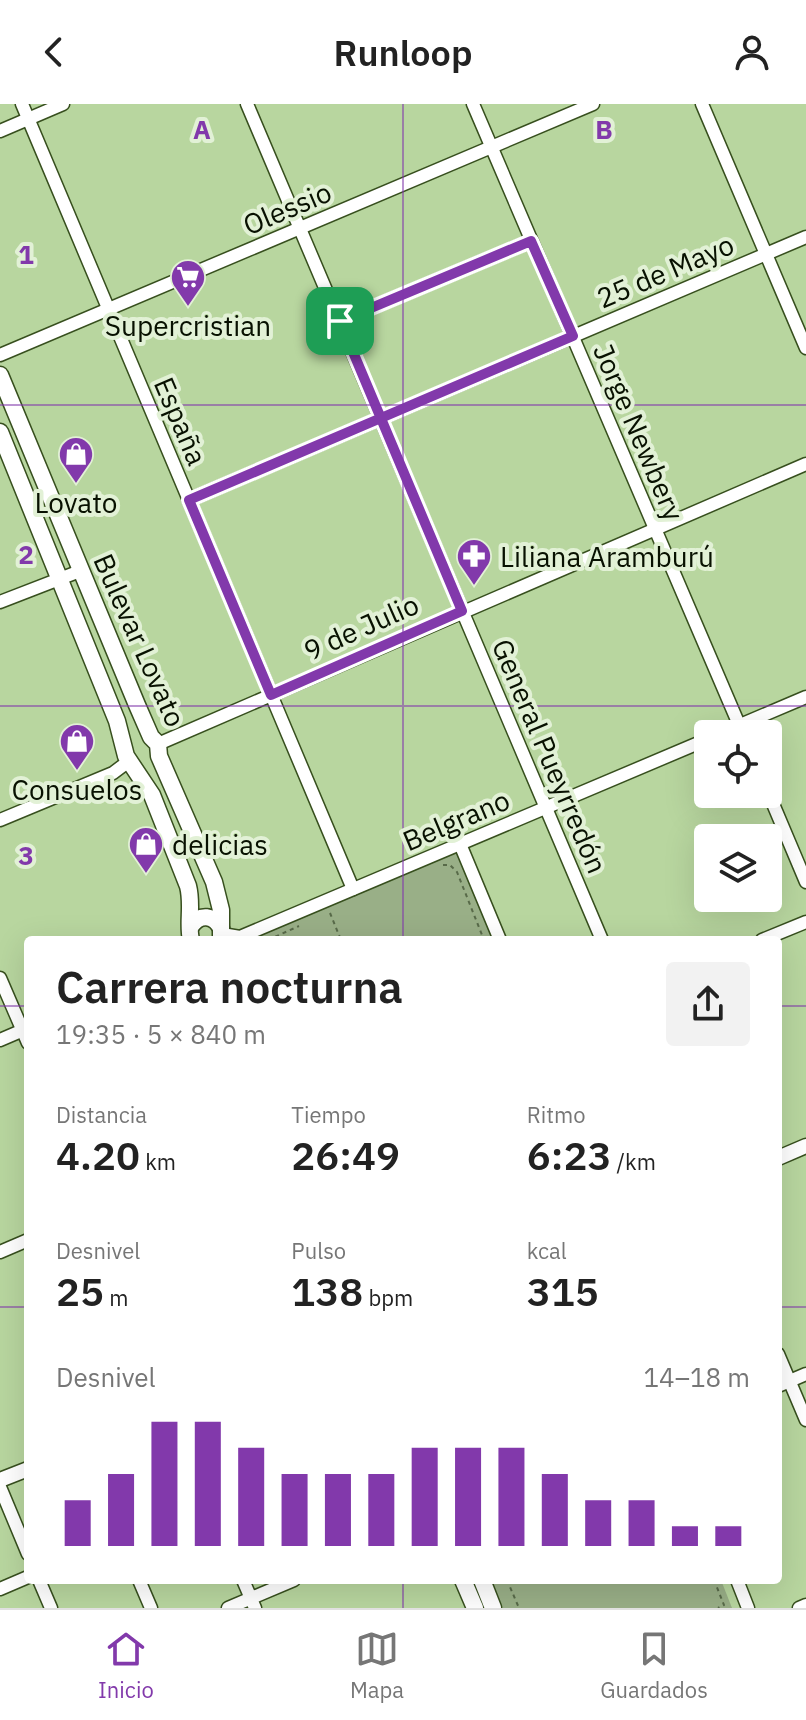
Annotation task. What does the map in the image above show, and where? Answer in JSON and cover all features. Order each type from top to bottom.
[{"type":"main road","name":"Bulevar Lovato","points":[[0,375],[80,571],[214,882],[221,910],[221,936]]},
{"type":"main road","name":"Bulevar Lovato","points":[[0,432],[117,721],[129,758],[152,795],[188,886],[191,933]]},
{"type":"main road","name":"9 de Julio","points":[[146,735],[156,745],[153,765],[148,768],[129,758],[131,740],[135,737],[146,735]]},
{"type":"main road","points":[[191,933],[194,921],[204,917],[215,919],[221,936]]},
{"type":"main road","points":[[465,1584],[475,1608]]},
{"type":"main road","points":[[484,1584],[493,1608]]},
{"type":"street","name":"España","points":[[22,104],[353,889]]},
{"type":"street","points":[[0,131],[63,104]]},
{"type":"street","name":"General Pueyrredón","points":[[247,104],[600,936]]},
{"type":"street","name":"Jorge Newbery","points":[[473,104],[737,720]]},
{"type":"street","name":"Olessio","points":[[0,355],[593,104]]},
{"type":"street","points":[[702,104],[806,348]]},
{"type":"street","name":"25 de Mayo","points":[[189,500],[806,237]]},
{"type":"street","points":[[340,321],[531,241]]},
{"type":"street","name":"9 de Julio","points":[[156,745],[806,464]]},
{"type":"street","points":[[0,602],[80,571]]},
{"type":"street","points":[[761,720],[806,697]]},
{"type":"street","name":"Belgrano","points":[[242,936],[694,745]]},
{"type":"street","points":[[0,820],[113,773],[129,758]]},
{"type":"street","points":[[775,808],[806,882]]},
{"type":"street","points":[[460,844],[498,936]]},
{"type":"street","points":[[772,936],[806,922]]},
{"type":"street","points":[[0,978],[24,1027]]},
{"type":"street","points":[[0,1040],[24,1029]]},
{"type":"street","points":[[782,1156],[806,1146]]},
{"type":"street","points":[[0,1252],[24,1242]]},
{"type":"street","points":[[806,1374],[784,1384],[806,1420]]},
{"type":"street","points":[[0,1480],[24,1471]]},
{"type":"street","points":[[0,1487],[24,1544]]},
{"type":"street","points":[[0,1589],[24,1579]]},
{"type":"street","points":[[41,1584],[51,1608]]},
{"type":"street","points":[[141,1584],[151,1608]]},
{"type":"street","points":[[245,1584],[253,1603]]},
{"type":"street","points":[[228,1608],[253,1603],[287,1584]]},
{"type":"street","points":[[739,1584],[748,1608]]},
{"type":"street","points":[[799,1608],[806,1605]]},
{"type":"path","points":[[439,865],[450,865],[457,872],[482,936]]},
{"type":"path","points":[[340,936],[330,912],[341,907]]},
{"type":"path","points":[[277,936],[303,924]]},
{"type":"path","points":[[509,1584],[519,1608]]},
{"type":"path","points":[[716,1584],[724,1605],[718,1608]]},
{"type":"green space","points":[[458,852],[493,936],[258,936]]},
{"type":"green space","points":[[493,1584],[723,1584],[732,1608],[503,1608]]},
{"type":"place","name":"Supercristian","points":[[188,308]]},
{"type":"place","name":"Lovato","points":[[76,485]]},
{"type":"place","name":"Liliana Aramburú","points":[[474,587]]},
{"type":"place","name":"Consuelos","points":[[77,772]]},
{"type":"place","name":"delicias","points":[[146,875]]},
{"type":"route","points":[[340,321],[381,418],[462,611],[271,695],[189,500],[285,459],[381,418],[573,336],[531,241],[340,321]]}]
